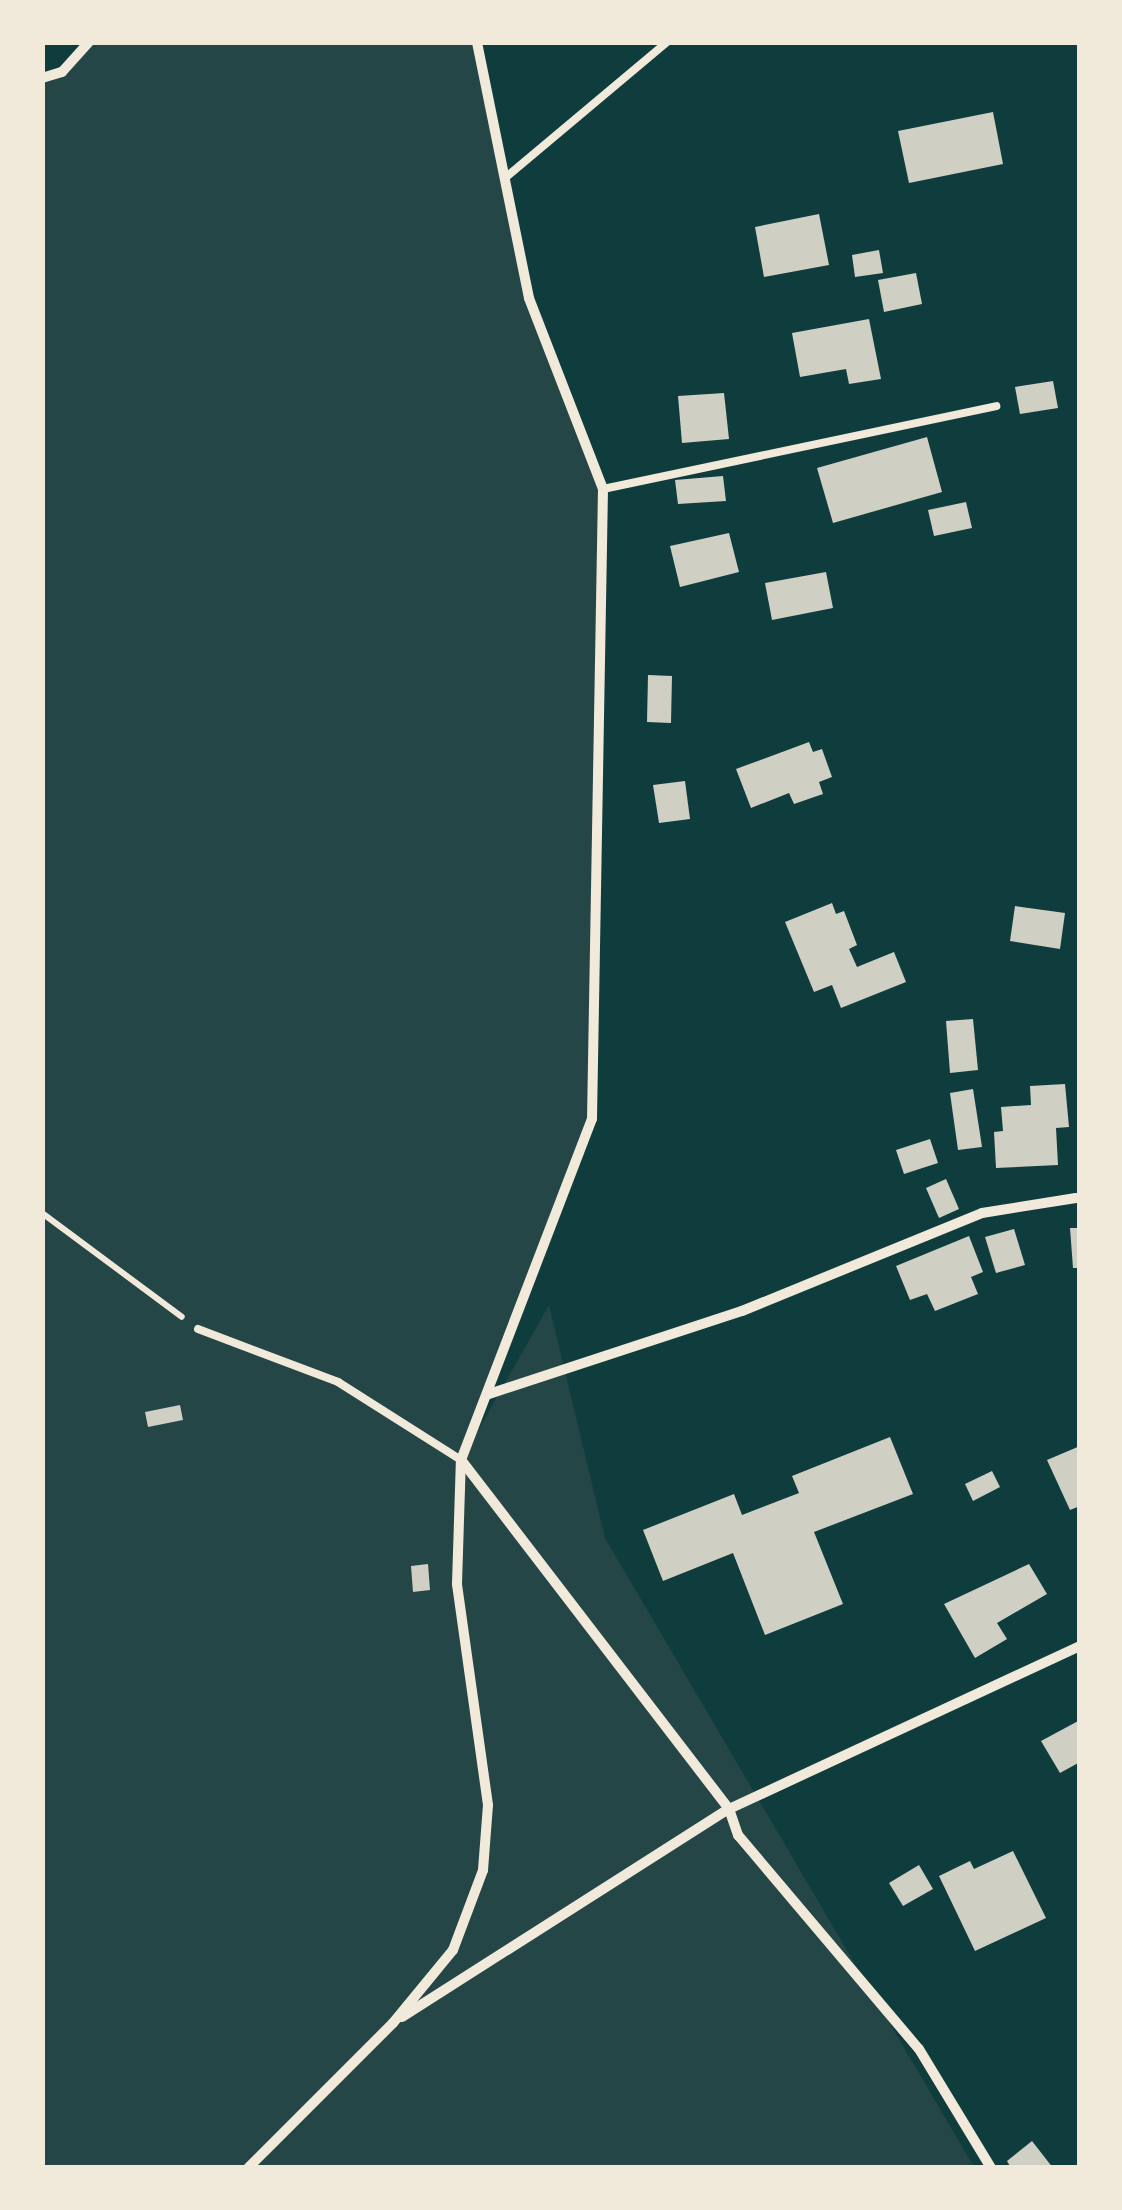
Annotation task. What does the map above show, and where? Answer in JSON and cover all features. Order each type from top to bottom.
[{"type":"street","points":[[42,78],[62,72],[89,42]]},
{"type":"street","points":[[248,2168],[393,2022],[453,1950],[482,1870],[488,1805],[457,1584],[462,1460],[592,1119],[603,489],[530,298],[476,42]]},
{"type":"street","points":[[489,1394],[742,1310],[982,1213],[1076,1198]]},
{"type":"street","points":[[462,1460],[729,1809],[738,1835],[919,2049],[991,2168]]},
{"type":"street","points":[[393,2022],[729,1809],[1080,1646]]},
{"type":"lane","points":[[505,178],[667,42]]},
{"type":"lane","points":[[603,489],[996,406]]},
{"type":"lane","points":[[198,1329],[338,1382],[462,1460]]},
{"type":"path","points":[[42,1213],[198,1329]]},
{"type":"shaded area","points":[[89,43],[477,43],[529,298],[603,489],[592,1119],[467,1450],[549,1305],[605,1538],[974,2167],[43,2167],[42,78],[62,72]]},
{"type":"building","points":[[993,112],[1003,164],[909,183],[898,131]]},
{"type":"building","points":[[819,214],[829,265],[764,277],[755,227]]},
{"type":"building","points":[[879,250],[883,273],[855,277],[852,255]]},
{"type":"building","points":[[916,273],[922,304],[884,312],[878,280]]},
{"type":"building","points":[[869,319],[881,379],[849,384],[846,369],[800,377],[792,333]]},
{"type":"building","points":[[1053,381],[1058,408],[1020,414],[1015,387]]},
{"type":"building","points":[[724,393],[729,439],[682,443],[678,396]]},
{"type":"building","points":[[927,437],[942,492],[833,523],[817,468]]},
{"type":"building","points":[[723,476],[726,501],[678,504],[675,480]]},
{"type":"building","points":[[966,502],[972,528],[934,536],[928,510]]},
{"type":"building","points":[[729,533],[739,572],[680,587],[670,546]]},
{"type":"building","points":[[826,572],[833,608],[772,620],[765,583]]},
{"type":"building","points":[[648,675],[672,676],[671,723],[647,722]]},
{"type":"building","points":[[809,742],[813,752],[822,749],[832,777],[819,782],[823,794],[794,804],[789,793],[751,808],[736,769]]},
{"type":"building","points":[[685,781],[690,819],[659,823],[653,785]]},
{"type":"building","points":[[832,903],[836,914],[844,911],[857,945],[849,949],[857,967],[894,952],[906,982],[841,1008],[832,985],[814,992],[785,922]]},
{"type":"building","points":[[1015,906],[1065,913],[1060,949],[1010,941]]},
{"type":"building","points":[[973,1019],[978,1070],[950,1073],[946,1021]]},
{"type":"building","points":[[1065,1084],[1069,1127],[1056,1128],[1058,1165],[996,1168],[994,1132],[1003,1131],[1001,1107],[1031,1105],[1030,1086]]},
{"type":"building","points":[[973,1089],[982,1147],[958,1150],[950,1093]]},
{"type":"building","points":[[930,1139],[938,1163],[904,1174],[896,1150]]},
{"type":"building","points":[[946,1179],[959,1209],[939,1218],[926,1188]]},
{"type":"building","points":[[1070,1228],[1080,1228],[1080,1268],[1073,1268]]},
{"type":"building","points":[[1014,1229],[1025,1265],[996,1273],[985,1237]]},
{"type":"building","points":[[969,1236],[983,1272],[971,1277],[978,1294],[935,1311],[927,1294],[910,1300],[896,1266]]},
{"type":"building","points":[[180,1405],[183,1420],[148,1427],[145,1412]]},
{"type":"building","points":[[890,1437],[913,1494],[814,1532],[843,1604],[765,1635],[733,1553],[663,1581],[643,1530],[734,1494],[742,1515],[799,1493],[792,1476]]},
{"type":"building","points":[[1080,1446],[1080,1506],[1070,1510],[1047,1460]]},
{"type":"building","points":[[992,1471],[1000,1487],[973,1501],[965,1484]]},
{"type":"building","points":[[428,1564],[430,1590],[413,1592],[411,1566]]},
{"type":"building","points":[[1029,1564],[1047,1594],[997,1623],[1007,1639],[975,1658],[944,1604]]},
{"type":"building","points":[[1080,1720],[1080,1762],[1060,1773],[1041,1741]]},
{"type":"building","points":[[1013,1851],[1046,1918],[975,1951],[939,1876],[970,1861],[974,1869]]},
{"type":"building","points":[[919,1865],[933,1889],[903,1906],[889,1883]]},
{"type":"building","points":[[1032,2141],[1053,2168],[1011,2168],[1007,2161]]}]
